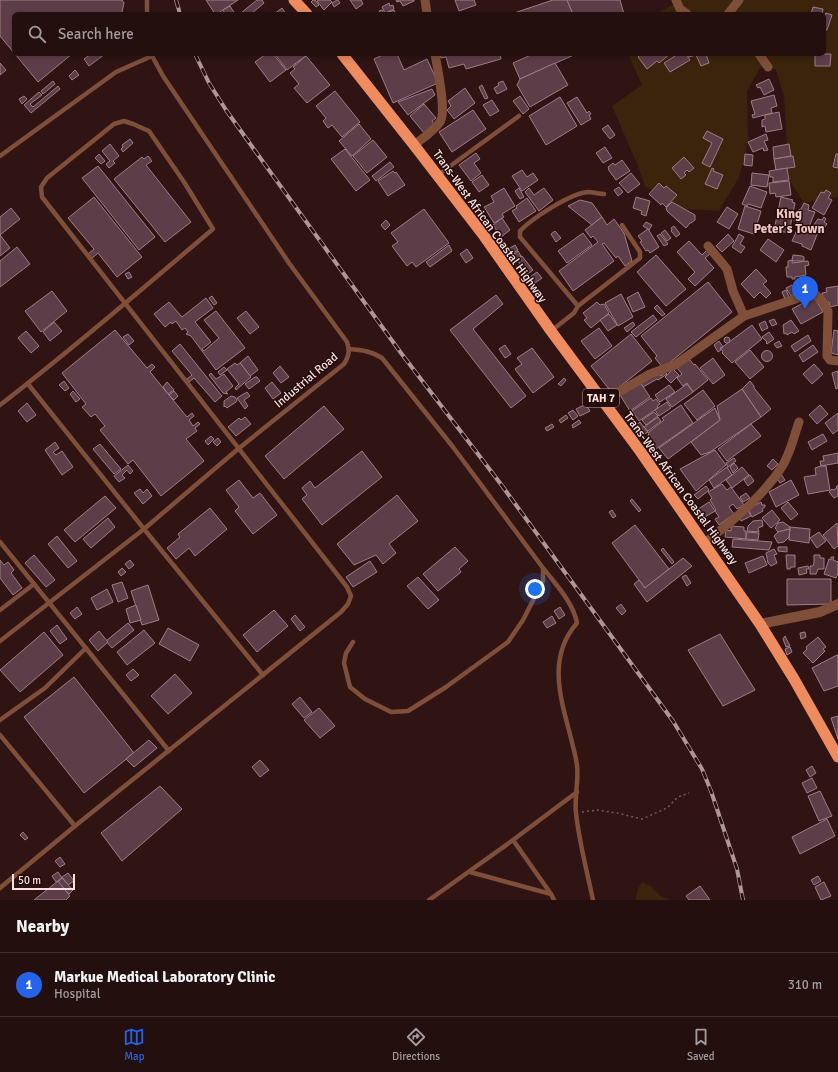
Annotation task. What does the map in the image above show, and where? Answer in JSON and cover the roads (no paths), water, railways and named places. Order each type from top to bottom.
[{"type":"highway","points":[[294,0],[305,12]]},
{"type":"highway","name":"Trans-West African Coastal Highway","points":[[344,56],[438,175],[484,236],[551,331],[640,450],[760,624],[794,679],[838,757]]},
{"type":"street","points":[[425,0],[427,12]]},
{"type":"street","points":[[676,0],[680,9],[684,12]]},
{"type":"street","points":[[730,12],[739,0]]},
{"type":"street","points":[[414,145],[434,129],[442,118],[443,106],[435,56]]},
{"type":"street","points":[[760,56],[768,67]]},
{"type":"street","points":[[708,246],[727,269],[733,291],[744,316]]},
{"type":"street","points":[[603,401],[650,374],[675,365],[744,316],[814,293],[822,301],[828,311],[827,356],[830,360],[838,361]]},
{"type":"street","points":[[705,543],[740,514],[772,480],[783,465],[790,451],[799,422]]},
{"type":"street","points":[[760,624],[820,612],[838,604]]},
{"type":"lane","points":[[147,0],[147,12]]},
{"type":"lane","points":[[0,156],[116,72],[149,56]]},
{"type":"lane","name":"Industrial Road","points":[[0,641],[144,529],[238,449],[344,364],[349,356],[349,349],[346,342],[280,250],[152,56]]},
{"type":"lane","points":[[438,175],[518,116]]},
{"type":"lane","points":[[0,405],[28,384],[125,304],[213,229],[184,182],[149,131],[124,121],[114,124],[47,178],[41,187],[42,197],[125,304],[238,449],[347,587],[351,596],[348,604],[342,612],[0,888]]},
{"type":"lane","points":[[578,306],[520,237],[520,231],[553,207],[577,195],[588,192],[604,194]]},
{"type":"lane","points":[[551,331],[574,313],[578,306],[640,258],[640,252],[622,225]]},
{"type":"lane","points":[[349,349],[365,350],[382,358],[453,447],[544,568],[575,614],[577,623],[568,633],[558,661],[558,676],[562,703],[577,766],[576,812],[593,900]]},
{"type":"lane","points":[[28,384],[263,675]]},
{"type":"lane","points":[[0,542],[169,751]]},
{"type":"lane","points":[[353,642],[346,653],[344,663],[350,687],[365,699],[391,712],[408,711],[446,687],[508,642],[523,620],[543,581],[544,568]]},
{"type":"lane","points":[[0,610],[34,584]]},
{"type":"lane","points":[[0,720],[45,688],[86,648]]},
{"type":"lane","points":[[0,735],[75,826]]},
{"type":"lane","points":[[428,900],[470,872],[577,792]]},
{"type":"lane","points":[[513,840],[554,900]]},
{"type":"lane","points":[[470,872],[551,894]]},
{"type":"railway","points":[[176,0],[179,12]]},
{"type":"railway","points":[[196,56],[209,83],[253,148],[401,353],[500,483],[673,721],[702,769],[711,791],[737,869],[743,900]]},
{"type":"place","name":"Markue Medical Laboratory Clinic","points":[[805,309]]},
{"type":"district","name":"King Peter's Town","points":[[789,220]]}]
